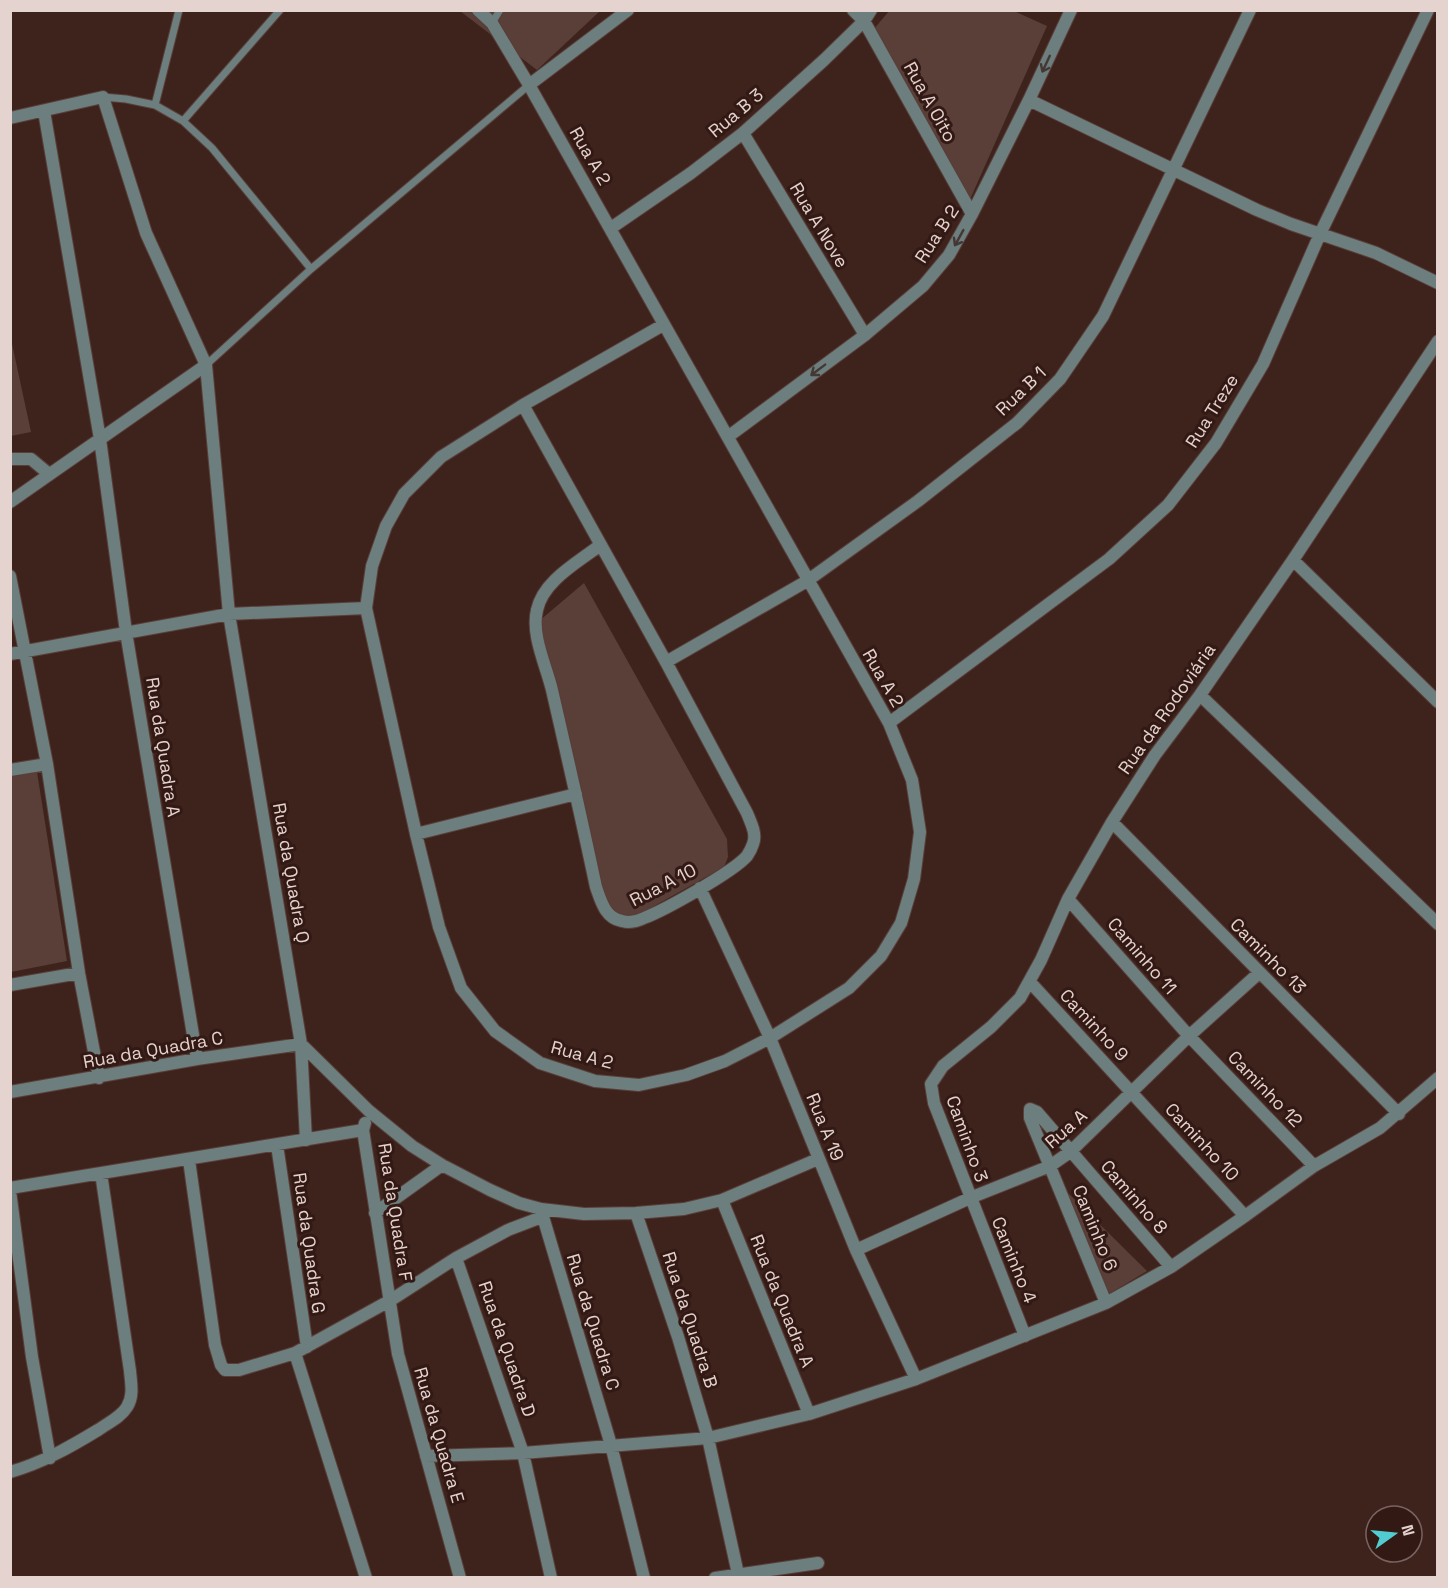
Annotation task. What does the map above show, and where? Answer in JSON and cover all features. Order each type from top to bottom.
[{"type":"street","name":"Rua A 2","points":[[478,10],[492,23],[529,85],[889,723],[912,780],[920,832],[914,879],[901,922],[881,956],[849,988],[770,1038],[725,1062],[686,1075],[639,1085],[595,1081],[540,1063],[495,1031],[461,988],[440,927],[416,834],[366,608],[372,566],[386,526],[404,494],[441,457],[523,405],[663,325]]},
{"type":"street","points":[[529,85],[628,10]]},
{"type":"street","name":"Rua A Oito","points":[[853,10],[864,21],[972,214]]},
{"type":"street","name":"Rua B 3","points":[[611,228],[692,172],[743,133],[864,21],[872,10]]},
{"type":"street","name":"Rua B 2","points":[[729,436],[865,335],[923,286],[949,255],[1029,100],[1071,10]]},
{"type":"street","name":"Rua B 1","points":[[666,662],[807,581],[918,501],[1008,430],[1060,379],[1103,316],[1250,10]]},
{"type":"street","name":"Rua Treze","points":[[889,723],[1109,559],[1168,505],[1216,443],[1263,364],[1320,234],[1428,10]]},
{"type":"street","points":[[10,118],[103,97]]},
{"type":"street","name":"Rua da Quadra Q","points":[[103,97],[146,233],[206,365],[229,614],[301,1044],[306,1140]]},
{"type":"street","points":[[1029,100],[1257,210],[1376,253],[1437,283]]},
{"type":"street","name":"Rua da Quadra A","points":[[44,111],[100,439],[126,632],[197,1059]]},
{"type":"street","name":"Rua A Nove","points":[[743,133],[865,335]]},
{"type":"street","name":"Rua da Rodoviária","points":[[931,1093],[931,1084],[943,1066],[1020,998],[1030,982],[1068,899],[1112,822],[1155,755],[1200,695],[1293,560],[1437,341]]},
{"type":"street","points":[[10,502],[206,365]]},
{"type":"street","name":"Rua A 10","points":[[523,405],[599,546],[666,662],[747,813],[753,830],[754,843],[747,856],[700,888],[644,918],[629,922],[610,916],[602,904],[596,887],[547,669],[536,632],[536,610],[543,593],[556,579],[599,546]]},
{"type":"street","points":[[10,459],[31,459],[49,474]]},
{"type":"street","points":[[1293,560],[1437,702]]},
{"type":"street","points":[[10,576],[47,764],[79,973],[99,1078]]},
{"type":"street","points":[[10,654],[229,614],[366,608]]},
{"type":"street","points":[[1200,695],[1437,924]]},
{"type":"street","points":[[10,770],[47,764]]},
{"type":"street","points":[[416,834],[576,794]]},
{"type":"street","name":"Caminho 13","points":[[1112,822],[1399,1113]]},
{"type":"street","name":"Rua A 19","points":[[700,888],[770,1038],[856,1250],[916,1379]]},
{"type":"street","name":"Caminho 11","points":[[1068,899],[1189,1036]]},
{"type":"street","points":[[10,985],[79,973]]},
{"type":"street","name":"Rua A","points":[[856,1250],[970,1198],[1050,1166],[1070,1152],[1189,1036],[1259,973]]},
{"type":"street","name":"Caminho 9","points":[[1030,982],[1132,1093]]},
{"type":"street","name":"Caminho 12","points":[[1189,1036],[1314,1166]]},
{"type":"street","points":[[301,1044],[369,1111],[412,1146],[442,1165],[490,1190],[541,1213],[636,1213],[684,1209],[722,1200],[818,1159]]},
{"type":"street","name":"Rua da Quadra C","points":[[10,1092],[197,1059],[301,1044]]},
{"type":"street","points":[[426,1456],[523,1452],[708,1438],[809,1414],[916,1379],[1106,1303],[1171,1267],[1314,1166],[1363,1139],[1399,1113],[1437,1080]]},
{"type":"street","name":"Caminho 3","points":[[931,1093],[970,1198]]},
{"type":"street","name":"Caminho 10","points":[[1132,1093],[1245,1216]]},
{"type":"street","name":"Caminho 8","points":[[1030,1109],[1037,1112],[1171,1267]]},
{"type":"street","name":"Caminho 6","points":[[1030,1109],[1030,1118],[1106,1303]]},
{"type":"street","points":[[50,1458],[32,1357],[10,1190],[363,1130],[369,1111]]},
{"type":"street","name":"Rua da Quadra F","points":[[363,1130],[391,1300]]},
{"type":"street","name":"Rua da Quadra G","points":[[277,1145],[307,1347]]},
{"type":"street","points":[[189,1160],[215,1345],[221,1365],[225,1370],[239,1370],[295,1353],[391,1300],[456,1258],[541,1213]]},
{"type":"street","points":[[375,1213],[442,1165]]},
{"type":"street","points":[[10,1472],[50,1458],[114,1419],[127,1407],[132,1396],[101,1173]]},
{"type":"street","name":"Caminho 4","points":[[970,1198],[1025,1336]]},
{"type":"street","name":"Rua da Quadra A","points":[[722,1200],[809,1414]]},
{"type":"street","name":"Rua da Quadra C","points":[[541,1213],[611,1445],[644,1578]]},
{"type":"street","name":"Rua da Quadra B","points":[[636,1213],[678,1337],[708,1438],[738,1574]]},
{"type":"street","name":"Rua da Quadra D","points":[[456,1258],[523,1452],[551,1578]]},
{"type":"street","name":"Rua da Quadra E","points":[[391,1300],[398,1354],[460,1578]]},
{"type":"street","points":[[295,1353],[366,1578]]},
{"type":"street","points":[[715,1578],[818,1563]]},
{"type":"lane","points":[[155,105],[179,10]]},
{"type":"lane","points":[[183,121],[280,10]]},
{"type":"lane","points":[[492,23],[500,10]]},
{"type":"lane","points":[[206,365],[311,269],[529,85]]},
{"type":"lane","points":[[103,97],[155,105],[183,121],[212,148],[311,269]]},
{"type":"shaded area","points":[[890,10],[1014,11],[1047,26],[968,204],[873,30]]},
{"type":"shaded area","points":[[460,11],[600,11],[537,70]]},
{"type":"shaded area","points":[[11,339],[31,432],[10,436]]},
{"type":"shaded area","points":[[584,583],[727,839],[728,857],[724,867],[631,919],[604,908],[539,621]]},
{"type":"shaded area","points":[[37,772],[67,961],[11,972],[11,776]]},
{"type":"shaded area","points":[[1061,1186],[1147,1271],[1109,1294]]}]
